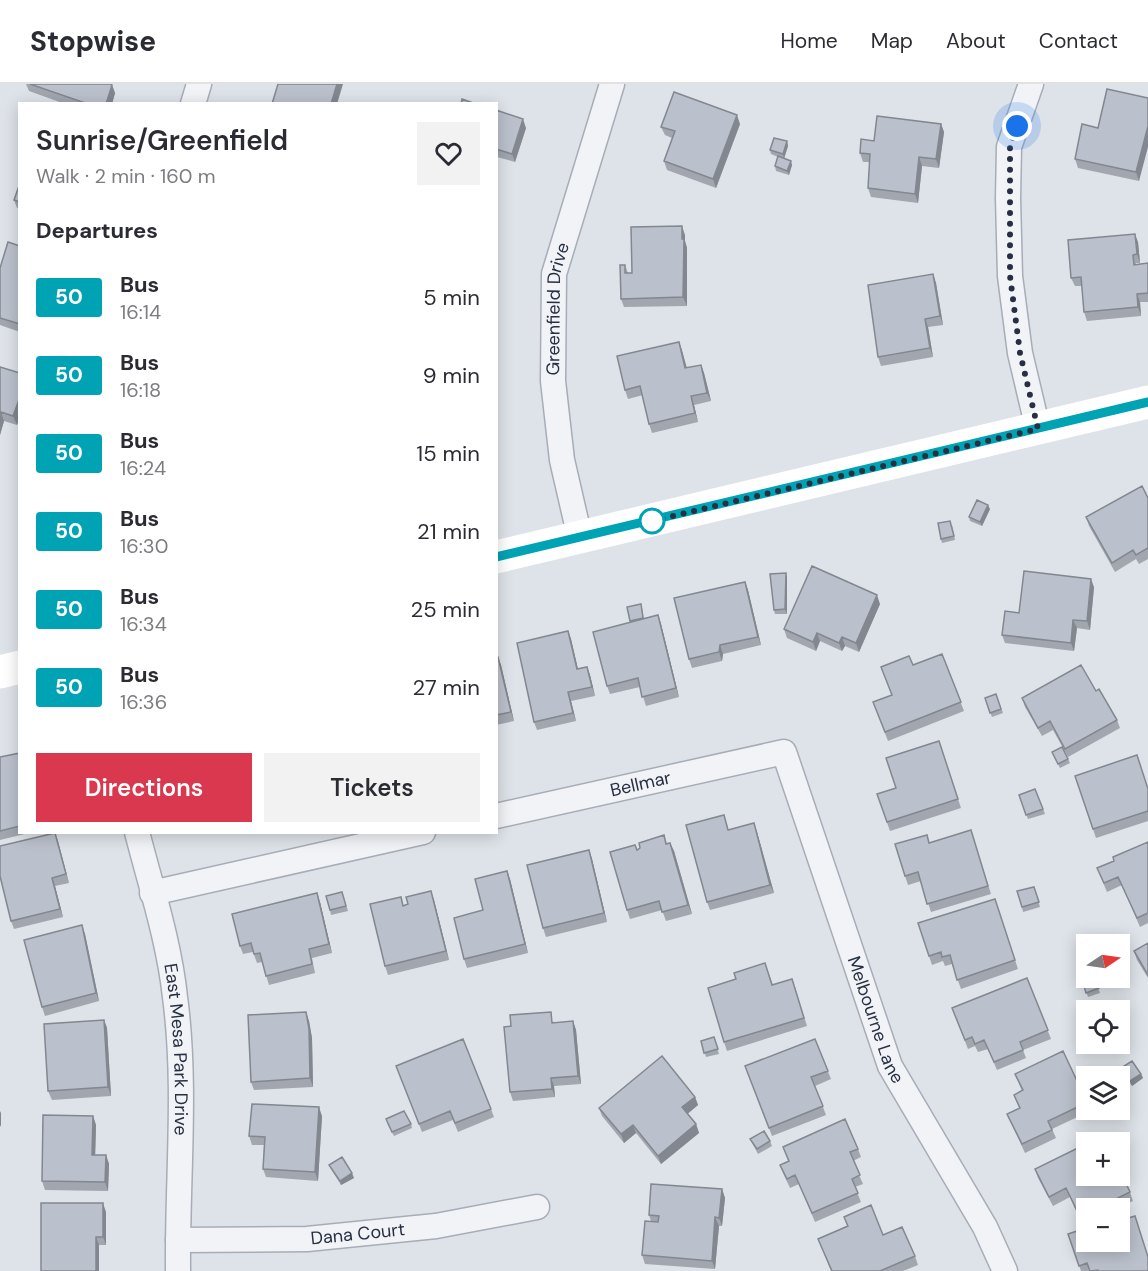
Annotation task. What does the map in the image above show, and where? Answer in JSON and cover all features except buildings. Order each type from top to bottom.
[{"type":"main road","points":[[498,557],[1148,402]]},
{"type":"main road","points":[[0,672],[18,668]]},
{"type":"street","points":[[194,102],[199,84]]},
{"type":"street","name":"Greenfield Drive","points":[[580,538],[562,460],[553,381],[554,274],[612,84]]},
{"type":"street","points":[[1031,84],[1010,147],[1008,198],[1010,276],[1020,353],[1038,429]]},
{"type":"street","name":"Bellmar","points":[[498,816],[784,752]]},
{"type":"street","name":"Melbourne Lane","points":[[784,752],[890,1066],[985,1227],[1005,1271]]},
{"type":"street","name":"East Mesa Park Drive","points":[[137,834],[167,944],[180,1052],[178,1271]]},
{"type":"street","points":[[152,893],[414,834]]},
{"type":"street","name":"Dana Court","points":[[178,1240],[307,1239],[436,1226],[537,1207]]},
{"type":"bus line","name":"50","points":[[498,557],[1148,402]]},
{"type":"route","points":[[652,521],[1038,429],[1020,353],[1010,276],[1008,198],[1010,147],[1017,126]]}]
